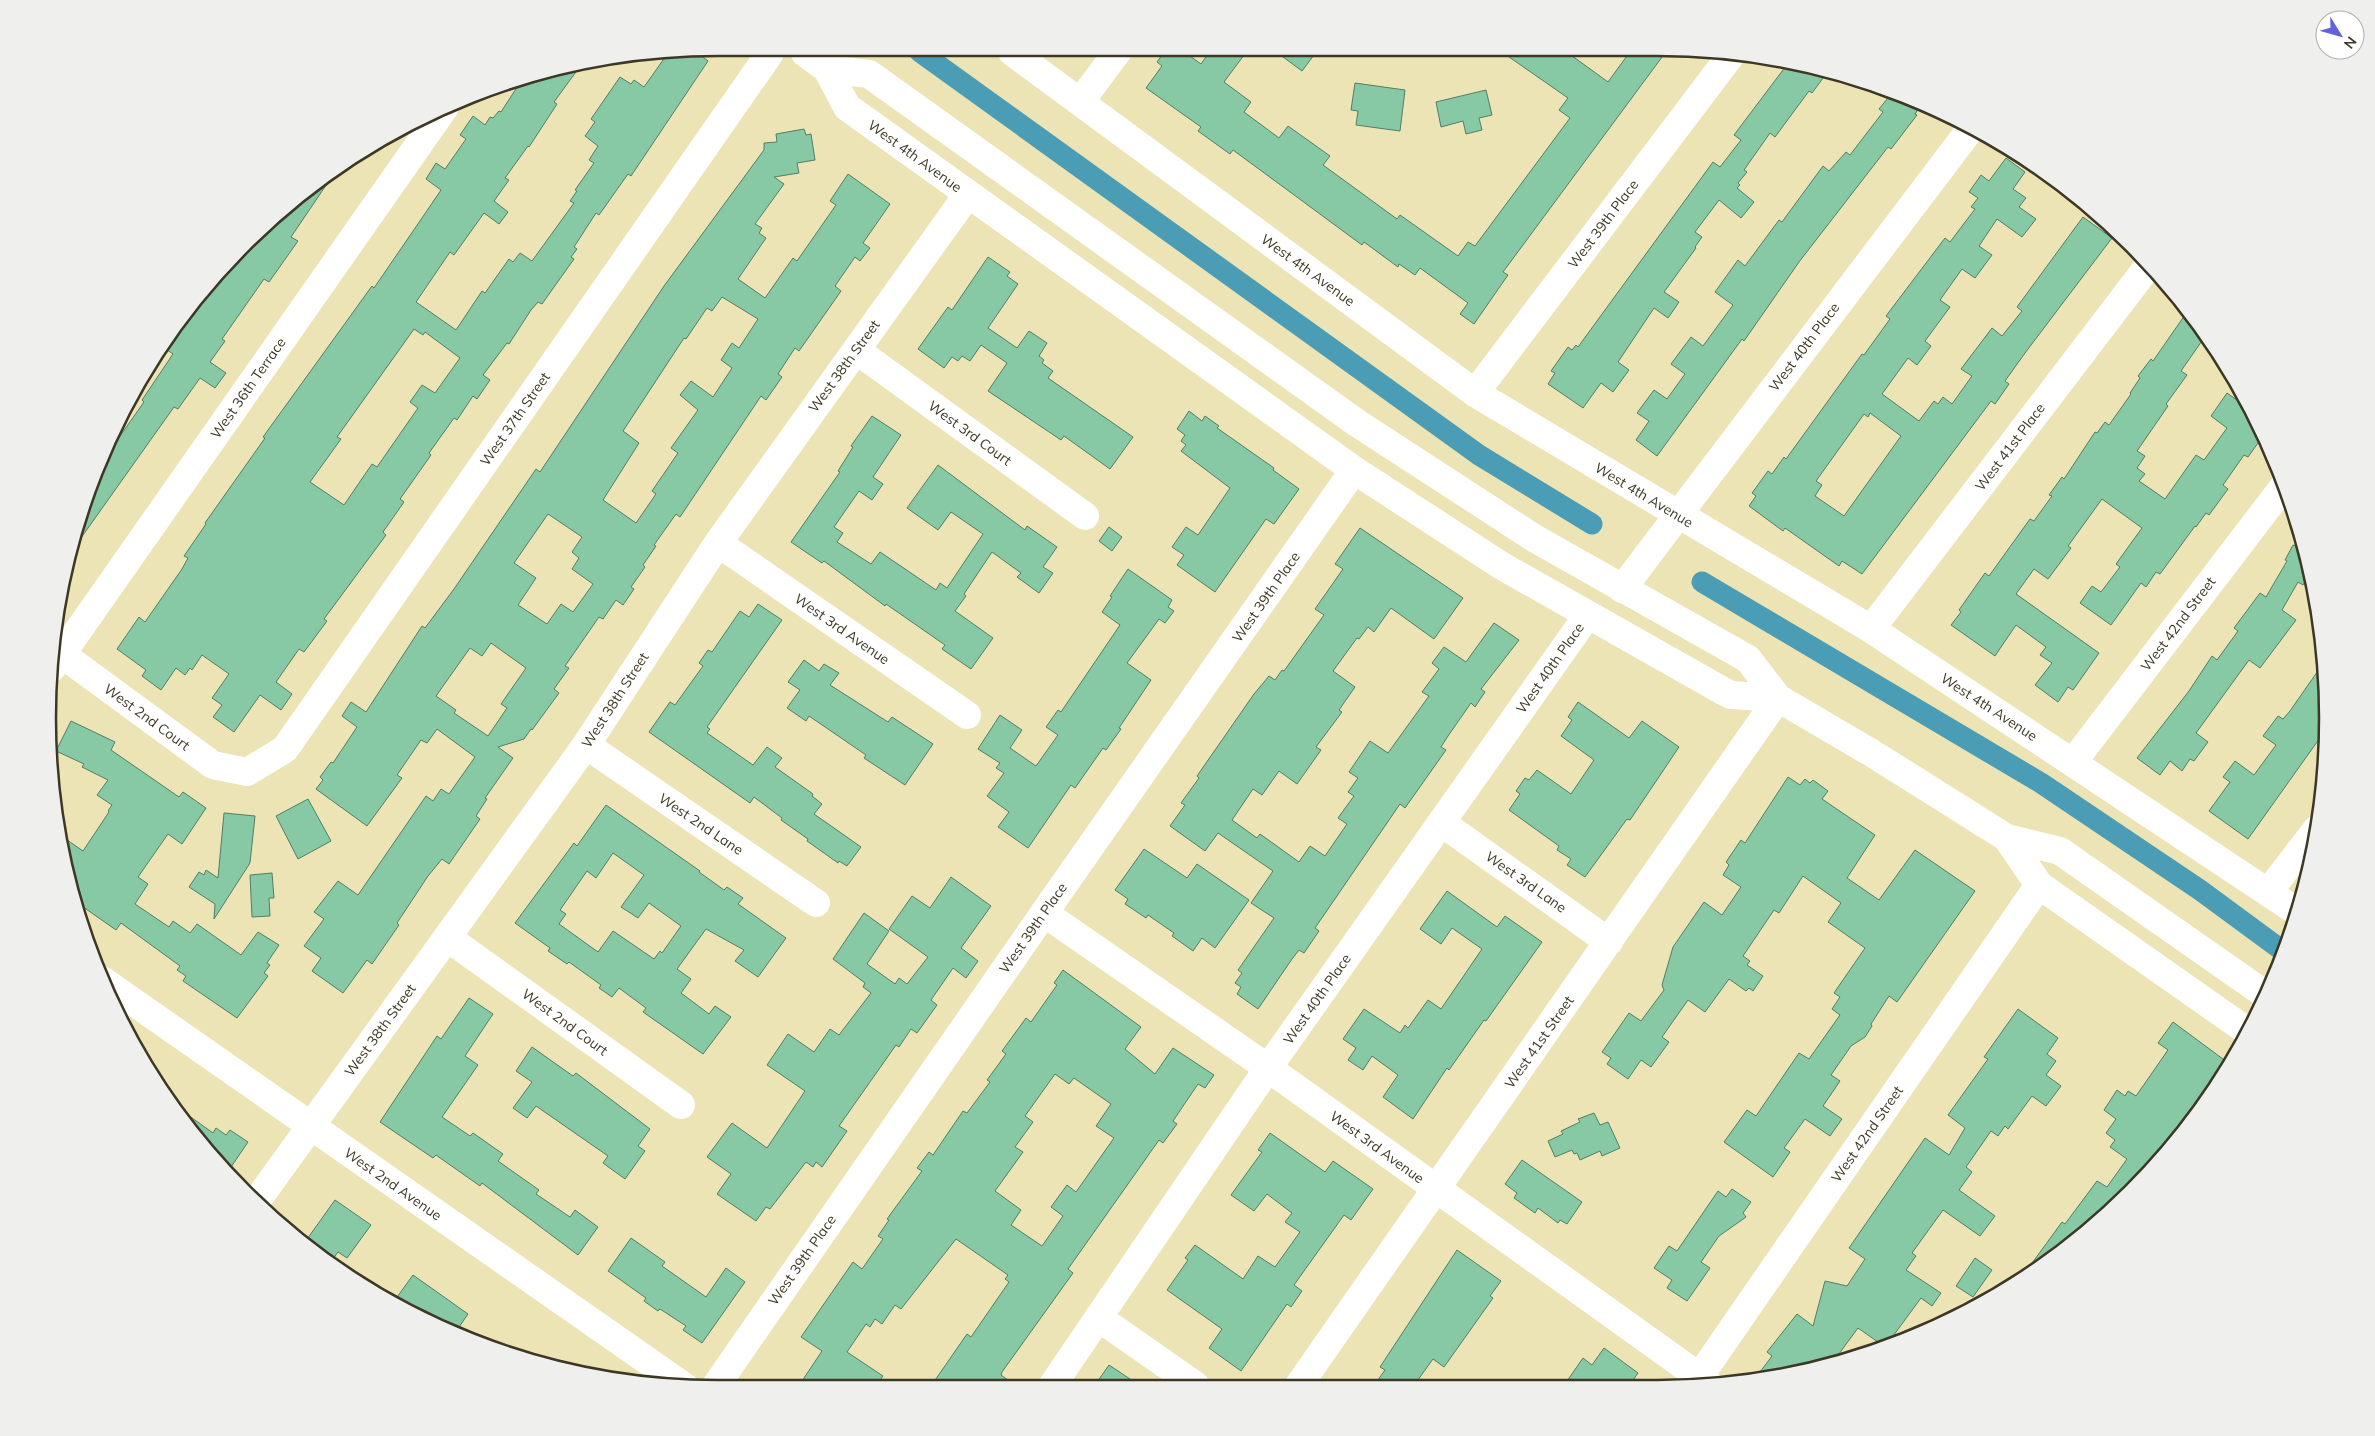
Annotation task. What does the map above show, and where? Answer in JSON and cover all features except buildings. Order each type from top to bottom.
[{"type":"street","name":"West 37th Street","points":[[248,772],[285,748],[768,56]]},
{"type":"street","name":"West 4th Avenue","points":[[809,56],[827,69],[847,107],[1354,470],[1502,566],[1587,616],[1731,695],[1778,698]]},
{"type":"street","name":"West 4th Avenue","points":[[1017,56],[1475,393],[1871,629],[2291,907]]},
{"type":"street","points":[[1080,102],[1114,56]]},
{"type":"street","name":"West 39th Place","points":[[1475,393],[1727,60]]},
{"type":"street","name":"West 4th Avenue","points":[[827,69],[869,74],[1357,423],[1534,538],[1748,659],[1778,698],[1879,757],[2007,838],[2060,851],[2260,991]]},
{"type":"street","name":"West 36th Terrace","points":[[60,649],[436,119]]},
{"type":"street","name":"West 40th Place","points":[[1622,589],[1676,514],[1967,133]]},
{"type":"street","points":[[968,194],[982,182],[996,178],[1022,182]]},
{"type":"street","name":"West 38th Street","points":[[260,1196],[586,745],[718,543],[968,194]]},
{"type":"street","name":"West 41st Place","points":[[1871,629],[2144,270]]},
{"type":"street","name":"West 3rd Court","points":[[856,350],[1085,516]]},
{"type":"street","name":"West 39th Place","points":[[720,1380],[1354,470]]},
{"type":"street","name":"West 42nd Street","points":[[2073,762],[2279,493]]},
{"type":"street","name":"West 3rd Avenue","points":[[718,543],[967,715]]},
{"type":"street","name":"West 40th Place","points":[[1056,1380],[1268,1068],[1587,616]]},
{"type":"street","name":"West 2nd Court","points":[[59,660],[213,766],[248,772]]},
{"type":"street","name":"West 41st Street","points":[[1303,1380],[1778,698]]},
{"type":"street","name":"West 2nd Lane","points":[[586,745],[816,903]]},
{"type":"street","name":"West 3rd Lane","points":[[1442,822],[1609,942]]},
{"type":"street","name":"West 4th Avenue","points":[[2007,838],[2039,885],[2242,1028]]},
{"type":"street","points":[[2269,891],[2307,842]]},
{"type":"street","name":"West 42nd Street","points":[[1703,1378],[2039,885]]},
{"type":"street","name":"West 3rd Avenue","points":[[1044,913],[1268,1068],[1697,1378]]},
{"type":"street","name":"West 2nd Court","points":[[448,938],[681,1105]]},
{"type":"street","name":"West 2nd Avenue","points":[[115,989],[672,1378]]},
{"type":"street","points":[[1099,1318],[1188,1380]]},
{"type":"waterway","points":[[926,56],[1479,455],[1592,524]]},
{"type":"waterway","points":[[1702,582],[2041,783],[2200,890],[2278,947]]}]
